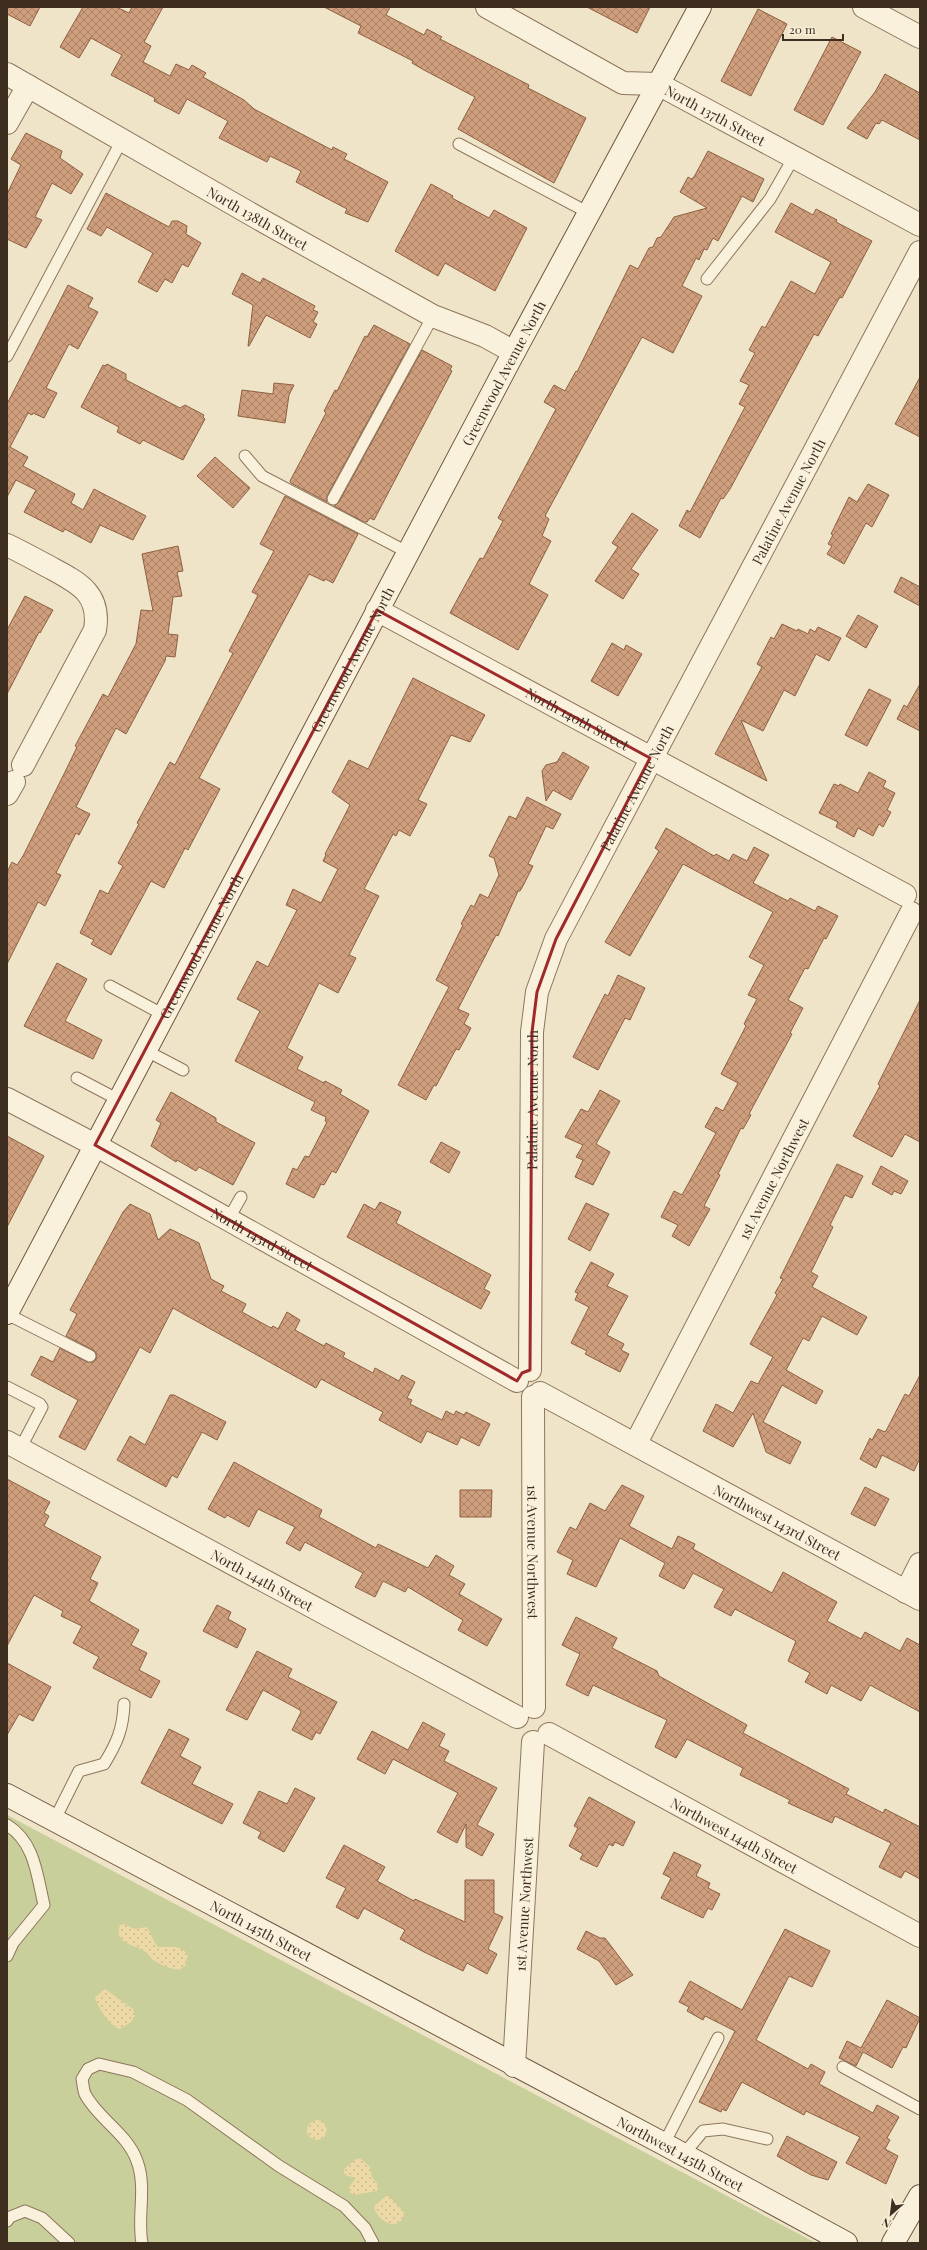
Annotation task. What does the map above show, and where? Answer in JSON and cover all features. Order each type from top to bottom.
[{"type":"street","name":"North 137th Street","points":[[487,7],[623,83],[658,84],[920,225]]},
{"type":"street","name":"Greenwood Avenue North","points":[[7,1314],[94,1145],[146,1050],[377,610],[409,553],[514,352],[700,7]]},
{"type":"street","points":[[864,7],[920,37]]},
{"type":"street","name":"North 138th Street","points":[[7,74],[433,316],[484,336],[514,352]]},
{"type":"street","points":[[7,123],[28,86]]},
{"type":"street","name":"Palatine Avenue North","points":[[524,1376],[532,1032],[537,992],[556,938],[650,758],[920,252]]},
{"type":"street","points":[[7,545],[77,581],[86,590],[95,606],[97,618],[96,630],[15,780]]},
{"type":"street","name":"North 140th Street","points":[[377,610],[914,903]]},
{"type":"street","name":"1st Avenue Northwest","points":[[636,1443],[914,903]]},
{"type":"street","name":"North 143rd Street","points":[[12,1096],[94,1145],[228,1220],[524,1376],[542,1377],[543,1385],[537,1395]]},
{"type":"street","points":[[537,1395],[636,1443]]},
{"type":"street","name":"1st Avenue Northwest","points":[[526,1712],[537,1395]]},
{"type":"street","name":"Northwest 143rd Street","points":[[636,1443],[913,1595]]},
{"type":"street","name":"North 144th Street","points":[[14,1446],[526,1712]]},
{"type":"street","points":[[913,1595],[920,1564]]},
{"type":"street","points":[[542,1708],[550,1717],[552,1728],[541,1738],[526,1740],[518,1733],[516,1728],[526,1712],[542,1708]]},
{"type":"street","name":"1st Avenue Northwest","points":[[514,2066],[541,1738]]},
{"type":"street","name":"Northwest 144th Street","points":[[541,1738],[920,1936]]},
{"type":"street","name":"North 145th Street","points":[[7,1795],[514,2066]]},
{"type":"street","name":"Northwest 145th Street","points":[[514,2066],[683,2154],[846,2243]]},
{"type":"street","points":[[893,2243],[920,2196]]},
{"type":"lane","points":[[7,356],[122,140]]},
{"type":"lane","points":[[459,144],[589,213]]},
{"type":"lane","points":[[707,279],[770,199],[794,157]]},
{"type":"lane","points":[[333,499],[433,316]]},
{"type":"lane","points":[[245,456],[262,476],[409,553]]},
{"type":"lane","points":[[110,986],[164,1015]]},
{"type":"lane","points":[[146,1050],[183,1070]]},
{"type":"lane","points":[[77,1078],[119,1100]]},
{"type":"lane","points":[[228,1220],[241,1197]]},
{"type":"lane","points":[[7,1314],[90,1356]]},
{"type":"lane","points":[[7,1387],[40,1404],[42,1407],[14,1446]]},
{"type":"lane","points":[[54,1821],[79,1772],[104,1764],[111,1753],[123,1725],[124,1704]]},
{"type":"lane","points":[[7,1825],[16,1830],[30,1849],[44,1905],[13,1943],[7,1956]]},
{"type":"lane","points":[[664,2144],[718,2038]]},
{"type":"lane","points":[[142,2243],[139,2227],[143,2183],[137,2160],[121,2133],[85,2093],[82,2079],[88,2069],[99,2064],[133,2072],[187,2100],[279,2166],[344,2206],[365,2228],[373,2243]]},
{"type":"lane","points":[[843,2067],[920,2109]]},
{"type":"lane","points":[[683,2154],[703,2131],[723,2129],[767,2139]]},
{"type":"lane","points":[[7,2221],[10,2217],[25,2211],[42,2218],[69,2243]]},
{"type":"highlighted area","points":[[377,610],[650,758],[556,939],[537,992],[532,1032],[530,1370],[522,1373],[517,1381],[95,1145]]},
{"type":"green space","points":[[7,1815],[816,2243],[7,2243]]},
{"type":"sand","points":[[124,1924],[135,1929],[146,1927],[150,1931],[154,1942],[158,1947],[175,1947],[182,1949],[188,1954],[185,1966],[179,1970],[164,1966],[151,1958],[145,1951],[125,1942],[119,1936],[120,1925]]},
{"type":"sand","points":[[105,1989],[133,2009],[135,2015],[131,2022],[120,2029],[116,2028],[108,2021],[96,2001],[95,1997]]},
{"type":"sand","points":[[313,2120],[321,2120],[327,2126],[327,2134],[321,2140],[313,2140],[307,2134],[307,2126]]},
{"type":"sand","points":[[360,2158],[370,2167],[372,2177],[379,2186],[377,2191],[354,2195],[349,2192],[349,2187],[356,2178],[348,2176],[344,2173],[344,2169],[356,2159]]},
{"type":"sand","points":[[386,2196],[390,2197],[404,2212],[399,2223],[394,2224],[384,2221],[376,2212],[374,2206]]},
{"type":"building","points":[[7,7],[40,7],[30,26],[7,14]]},
{"type":"building","points":[[83,7],[116,7],[129,13],[132,7],[163,7],[144,42],[151,46],[143,62],[170,76],[176,64],[189,70],[192,65],[206,73],[203,77],[244,100],[254,109],[332,150],[333,147],[347,154],[344,159],[388,182],[368,222],[345,213],[347,209],[296,182],[301,171],[270,156],[267,162],[219,138],[228,121],[187,99],[179,114],[154,101],[155,98],[111,75],[122,55],[91,38],[79,58],[60,47]]},
{"type":"building","points":[[324,7],[390,7],[386,15],[424,35],[427,29],[442,37],[440,39],[529,85],[528,88],[586,118],[554,183],[458,129],[475,97],[424,70],[412,63],[413,61],[358,33],[361,26]]},
{"type":"building","points":[[587,7],[650,7],[637,33]]},
{"type":"building","points":[[758,9],[787,24],[751,96],[721,81]]},
{"type":"building","points":[[832,37],[861,52],[823,125],[794,110]]},
{"type":"building","points":[[885,74],[920,93],[920,140],[882,120],[879,124],[876,123],[867,139],[847,128],[875,92]]},
{"type":"building","points":[[26,133],[62,151],[60,158],[83,174],[71,194],[52,183],[35,217],[42,220],[26,248],[7,239],[7,194],[21,165],[11,159]]},
{"type":"building","points":[[708,151],[764,179],[753,202],[742,196],[718,241],[713,238],[707,250],[704,249],[699,260],[696,258],[682,286],[702,296],[673,353],[642,337],[545,516],[549,519],[542,536],[551,541],[529,584],[548,595],[518,650],[450,613],[480,558],[483,559],[503,521],[498,518],[556,409],[544,402],[554,385],[565,391],[576,371],[577,372],[630,265],[638,269],[649,248],[653,247],[657,238],[661,237],[674,217],[707,208],[680,192],[688,177],[691,179],[694,177]]},
{"type":"building","points":[[431,184],[453,196],[452,198],[489,218],[494,210],[527,228],[495,291],[445,263],[438,276],[395,251]]},
{"type":"building","points":[[106,193],[169,227],[172,221],[178,221],[187,226],[186,234],[201,243],[188,267],[182,264],[172,283],[165,279],[157,292],[138,282],[153,253],[107,227],[101,236],[87,229]]},
{"type":"building","points":[[791,203],[813,215],[816,209],[837,220],[836,222],[872,241],[842,298],[840,297],[818,336],[814,334],[730,489],[723,499],[721,498],[700,538],[679,526],[687,510],[690,512],[745,407],[739,404],[749,385],[740,381],[755,353],[749,350],[762,326],[765,328],[791,281],[815,294],[831,262],[775,232]]},
{"type":"building","points":[[242,273],[260,283],[263,278],[315,306],[313,310],[318,312],[313,322],[317,324],[310,338],[266,315],[248,346],[253,305],[232,294]]},
{"type":"building","points":[[68,285],[93,298],[88,307],[98,312],[78,349],[69,344],[46,388],[57,393],[44,418],[33,413],[32,415],[28,413],[10,447],[28,457],[23,466],[75,494],[71,503],[83,510],[94,489],[146,516],[133,540],[100,525],[91,543],[65,529],[63,532],[24,512],[36,490],[16,480],[7,497],[7,404]]},
{"type":"building","points":[[374,325],[410,344],[327,496],[327,502],[291,483],[290,481],[326,413],[324,411],[335,390],[337,391],[365,336],[367,337]]},
{"type":"building","points":[[422,350],[452,366],[450,370],[452,371],[374,520],[370,518],[367,522],[364,522],[334,506],[339,502]]},
{"type":"building","points":[[107,364],[126,374],[126,380],[180,408],[185,405],[204,415],[203,417],[205,419],[183,460],[143,440],[140,444],[117,432],[119,427],[81,407],[103,365],[105,366]]},
{"type":"building","points":[[920,377],[920,437],[895,424]]},
{"type":"building","points":[[274,383],[294,385],[289,395],[285,423],[238,416],[242,390],[273,394]]},
{"type":"building","points":[[215,457],[250,488],[233,508],[197,476]]},
{"type":"building","points":[[868,484],[889,495],[872,527],[866,523],[844,564],[827,554],[832,546],[828,544],[833,535],[831,534],[849,497],[857,502]]},
{"type":"building","points":[[285,496],[358,534],[333,583],[325,579],[324,581],[309,574],[199,778],[220,789],[188,850],[185,848],[164,888],[151,881],[111,955],[91,944],[94,940],[80,933],[100,890],[108,894],[123,866],[118,863],[139,824],[137,823],[170,762],[175,765],[233,653],[229,651],[258,595],[252,592],[274,551],[260,544]]},
{"type":"building","points":[[632,513],[658,530],[631,569],[639,574],[623,599],[595,581],[618,547],[612,543]]},
{"type":"building","points":[[178,546],[183,571],[177,572],[182,596],[173,597],[168,634],[178,635],[175,657],[166,656],[165,661],[126,734],[116,728],[76,807],[90,814],[79,835],[76,833],[56,873],[61,875],[45,906],[38,902],[7,964],[7,872],[12,862],[17,865],[23,856],[77,747],[75,746],[103,694],[108,697],[136,644],[141,610],[153,611],[142,554]]},
{"type":"building","points":[[901,577],[920,587],[920,606],[894,592]]},
{"type":"building","points":[[25,596],[53,610],[40,633],[39,632],[7,694],[7,630]]},
{"type":"building","points":[[858,615],[878,626],[866,648],[846,636]]},
{"type":"building","points":[[782,624],[808,634],[810,629],[815,632],[818,627],[841,638],[829,661],[816,654],[795,696],[784,690],[763,731],[741,720],[767,781],[715,754],[762,667],[757,664],[771,637],[774,639]]},
{"type":"building","points":[[612,643],[624,650],[626,645],[642,654],[618,696],[591,681]]},
{"type":"building","points":[[413,678],[485,715],[470,742],[451,735],[418,800],[427,804],[410,836],[399,830],[396,836],[393,834],[364,889],[379,896],[349,955],[356,958],[338,993],[319,983],[287,1048],[303,1057],[297,1069],[324,1083],[325,1081],[342,1090],[340,1094],[369,1111],[336,1173],[332,1171],[324,1185],[321,1184],[314,1198],[286,1184],[293,1168],[297,1170],[305,1156],[309,1157],[327,1122],[325,1121],[326,1117],[311,1110],[315,1102],[235,1061],[260,1011],[237,999],[257,961],[268,967],[297,910],[286,905],[293,889],[321,903],[338,869],[323,861],[326,855],[325,854],[350,805],[332,792],[349,760],[368,769]]},
{"type":"building","points":[[920,684],[920,731],[897,719],[904,705],[907,707]]},
{"type":"building","points":[[869,689],[891,700],[867,746],[845,735]]},
{"type":"building","points":[[563,752],[589,767],[571,800],[553,790],[546,801],[542,771],[546,765],[557,762]]},
{"type":"building","points":[[869,772],[886,781],[883,787],[895,793],[887,810],[891,812],[883,827],[879,824],[873,836],[858,828],[854,837],[836,827],[838,822],[819,813],[834,784],[839,786],[840,784],[858,793]]},
{"type":"building","points":[[527,797],[561,814],[553,829],[546,826],[528,864],[533,866],[520,891],[518,891],[498,936],[496,935],[458,1009],[469,1014],[464,1024],[471,1028],[459,1050],[456,1049],[436,1086],[434,1085],[426,1100],[398,1085],[449,987],[436,980],[463,925],[461,924],[471,905],[474,907],[480,894],[488,898],[499,875],[494,858],[489,856],[509,816],[516,819]]},
{"type":"building","points":[[666,828],[714,856],[716,854],[729,861],[733,854],[747,861],[754,847],[769,855],[753,883],[788,901],[790,898],[815,911],[818,906],[838,916],[826,939],[824,938],[808,969],[805,968],[788,1000],[803,1008],[790,1033],[792,1034],[749,1114],[751,1115],[743,1129],[741,1128],[718,1174],[720,1175],[704,1206],[710,1209],[689,1246],[672,1236],[678,1225],[661,1217],[674,1191],[682,1195],[716,1133],[705,1127],[716,1107],[723,1111],[738,1083],[721,1074],[746,1026],[744,1024],[757,999],[748,995],[764,965],[749,957],[773,912],[683,864],[630,956],[605,942],[659,851],[655,848]]},
{"type":"building","points":[[57,963],[87,979],[65,1021],[102,1040],[93,1059],[24,1026]]},
{"type":"building","points":[[618,975],[645,988],[630,1020],[625,1018],[598,1070],[573,1057],[605,994],[608,996]]},
{"type":"building","points":[[920,1000],[920,1142],[905,1134],[892,1157],[853,1136],[880,1086],[878,1084]]},
{"type":"building","points":[[600,1090],[620,1101],[596,1144],[610,1152],[593,1185],[575,1177],[583,1160],[576,1157],[583,1145],[565,1137],[581,1109],[588,1112]]},
{"type":"building","points":[[171,1092],[216,1118],[216,1122],[255,1143],[233,1185],[199,1167],[196,1171],[177,1160],[176,1162],[151,1146],[161,1123],[156,1120]]},
{"type":"building","points":[[7,1136],[44,1156],[7,1227]]},
{"type":"building","points":[[441,1142],[460,1152],[449,1173],[430,1162]]},
{"type":"building","points":[[837,1164],[863,1176],[852,1198],[845,1195],[830,1225],[833,1227],[811,1272],[818,1276],[812,1287],[867,1317],[857,1335],[822,1316],[809,1341],[803,1338],[786,1370],[823,1391],[816,1404],[782,1385],[763,1422],[801,1442],[790,1464],[766,1452],[753,1413],[733,1447],[703,1431],[716,1404],[733,1413],[751,1381],[758,1384],[773,1357],[750,1344],[777,1295],[775,1293],[783,1279],[780,1278]]},
{"type":"building","points":[[881,1166],[908,1181],[901,1194],[894,1191],[892,1195],[872,1184]]},
{"type":"building","points":[[380,1202],[401,1212],[396,1223],[491,1275],[484,1289],[490,1292],[481,1309],[347,1237],[364,1204],[375,1210]]},
{"type":"building","points":[[586,1203],[609,1214],[590,1251],[568,1239]]},
{"type":"building","points":[[130,1204],[150,1214],[158,1240],[170,1229],[199,1243],[211,1279],[224,1286],[221,1291],[246,1304],[242,1312],[271,1328],[273,1326],[278,1329],[287,1312],[300,1320],[295,1330],[324,1346],[326,1343],[345,1353],[343,1357],[373,1373],[375,1368],[399,1381],[402,1375],[415,1382],[407,1398],[412,1400],[410,1404],[442,1420],[446,1411],[454,1415],[456,1411],[464,1415],[466,1412],[490,1424],[479,1446],[461,1437],[457,1445],[427,1431],[421,1443],[379,1420],[383,1412],[321,1379],[316,1388],[173,1308],[150,1353],[140,1347],[85,1450],[59,1437],[78,1400],[31,1375],[41,1356],[53,1362],[60,1348],[87,1362],[93,1362],[96,1359],[97,1355],[93,1350],[66,1336],[77,1314],[70,1310],[123,1212]]},
{"type":"building","points":[[591,1262],[614,1274],[607,1286],[628,1296],[607,1335],[624,1344],[621,1350],[629,1354],[620,1372],[585,1354],[587,1351],[571,1343],[589,1307],[575,1300],[578,1293],[575,1292]]},
{"type":"building","points":[[920,1375],[920,1458],[914,1471],[882,1455],[876,1468],[860,1459],[870,1438],[872,1440],[878,1429],[885,1432],[905,1394],[909,1396]]},
{"type":"building","points":[[170,1395],[174,1395],[226,1422],[217,1440],[202,1432],[177,1478],[172,1475],[166,1487],[117,1460],[130,1436],[145,1445]]},
{"type":"building","points":[[234,1462],[322,1510],[319,1517],[376,1548],[378,1544],[428,1568],[436,1555],[454,1566],[449,1575],[465,1584],[459,1594],[502,1619],[487,1646],[458,1630],[463,1620],[408,1587],[405,1592],[383,1581],[375,1597],[355,1587],[363,1573],[305,1542],[300,1551],[286,1543],[295,1527],[258,1509],[249,1527],[227,1515],[225,1518],[208,1509]]},
{"type":"building","points":[[7,1479],[50,1502],[44,1513],[49,1516],[44,1526],[101,1557],[90,1579],[98,1583],[89,1601],[139,1630],[131,1645],[147,1653],[139,1670],[160,1681],[151,1698],[93,1668],[99,1657],[73,1643],[82,1626],[61,1616],[63,1611],[34,1595],[7,1646]]},
{"type":"building","points":[[622,1485],[644,1496],[629,1526],[672,1549],[678,1536],[695,1544],[693,1549],[772,1593],[783,1572],[837,1602],[827,1621],[861,1639],[865,1632],[900,1651],[907,1638],[920,1645],[920,1712],[870,1685],[861,1701],[831,1685],[827,1694],[805,1682],[810,1673],[788,1661],[796,1641],[735,1609],[731,1616],[714,1607],[724,1589],[693,1573],[684,1589],[659,1576],[665,1563],[620,1538],[596,1587],[567,1574],[573,1560],[557,1552],[570,1527],[576,1530],[590,1503],[605,1511]]},
{"type":"building","points":[[865,1487],[889,1499],[875,1526],[851,1514]]},
{"type":"building","points":[[460,1490],[492,1490],[491,1517],[460,1517]]},
{"type":"building","points":[[217,1605],[231,1612],[228,1619],[246,1629],[237,1648],[203,1631]]},
{"type":"building","points":[[576,1617],[617,1638],[612,1648],[657,1671],[659,1676],[747,1725],[743,1733],[849,1789],[846,1794],[883,1813],[885,1809],[920,1827],[920,1879],[905,1871],[901,1878],[879,1867],[891,1843],[835,1816],[832,1823],[788,1803],[790,1800],[740,1775],[743,1768],[687,1739],[676,1758],[655,1747],[667,1720],[593,1685],[588,1696],[566,1685],[580,1654],[562,1645]]},
{"type":"building","points":[[257,1651],[292,1669],[288,1677],[337,1702],[320,1734],[316,1732],[312,1740],[292,1730],[301,1712],[300,1710],[263,1690],[247,1720],[226,1710]]},
{"type":"building","points":[[7,1663],[51,1687],[33,1721],[19,1714],[7,1735]]},
{"type":"building","points":[[423,1722],[445,1734],[439,1746],[449,1751],[444,1761],[497,1788],[477,1825],[494,1834],[482,1856],[466,1847],[466,1824],[457,1843],[437,1832],[458,1793],[393,1759],[385,1774],[357,1759],[372,1731],[408,1750]]},
{"type":"building","points":[[169,1729],[189,1739],[180,1756],[201,1767],[192,1784],[233,1804],[222,1824],[141,1783]]},
{"type":"building","points":[[295,1788],[315,1798],[284,1852],[258,1838],[261,1832],[243,1823],[259,1791],[287,1804]]},
{"type":"building","points":[[589,1797],[635,1822],[623,1846],[615,1842],[613,1846],[609,1844],[597,1867],[580,1859],[583,1854],[569,1846],[578,1828],[574,1826]]},
{"type":"building","points":[[344,1845],[385,1867],[377,1881],[414,1901],[415,1899],[465,1922],[465,1880],[494,1880],[494,1913],[503,1917],[488,1949],[497,1954],[487,1974],[467,1963],[463,1971],[424,1952],[400,1939],[405,1930],[364,1908],[358,1919],[336,1907],[346,1888],[326,1878]]},
{"type":"building","points":[[674,1852],[701,1865],[696,1876],[710,1883],[708,1888],[720,1894],[712,1910],[708,1908],[703,1918],[661,1898],[671,1878],[663,1874]]},
{"type":"building","points":[[785,1929],[830,1951],[812,1987],[789,1976],[756,2040],[808,2069],[811,2064],[825,2072],[819,2084],[873,2113],[877,2105],[899,2117],[887,2138],[890,2140],[885,2149],[898,2156],[886,2184],[846,2163],[860,2137],[806,2111],[804,2115],[742,2082],[726,2111],[722,2109],[721,2112],[699,2102],[735,2031],[705,2016],[703,2020],[687,2011],[689,2007],[679,2002],[690,1981],[742,2010]]},
{"type":"building","points":[[586,1931],[600,1938],[605,1938],[633,1975],[616,1985],[599,1961],[577,1949]]},
{"type":"building","points":[[887,2000],[920,2018],[906,2048],[903,2047],[892,2068],[863,2052],[856,2066],[839,2058],[847,2041],[861,2048]]},
{"type":"building","points":[[787,2136],[837,2162],[828,2180],[811,2175],[777,2156]]}]
